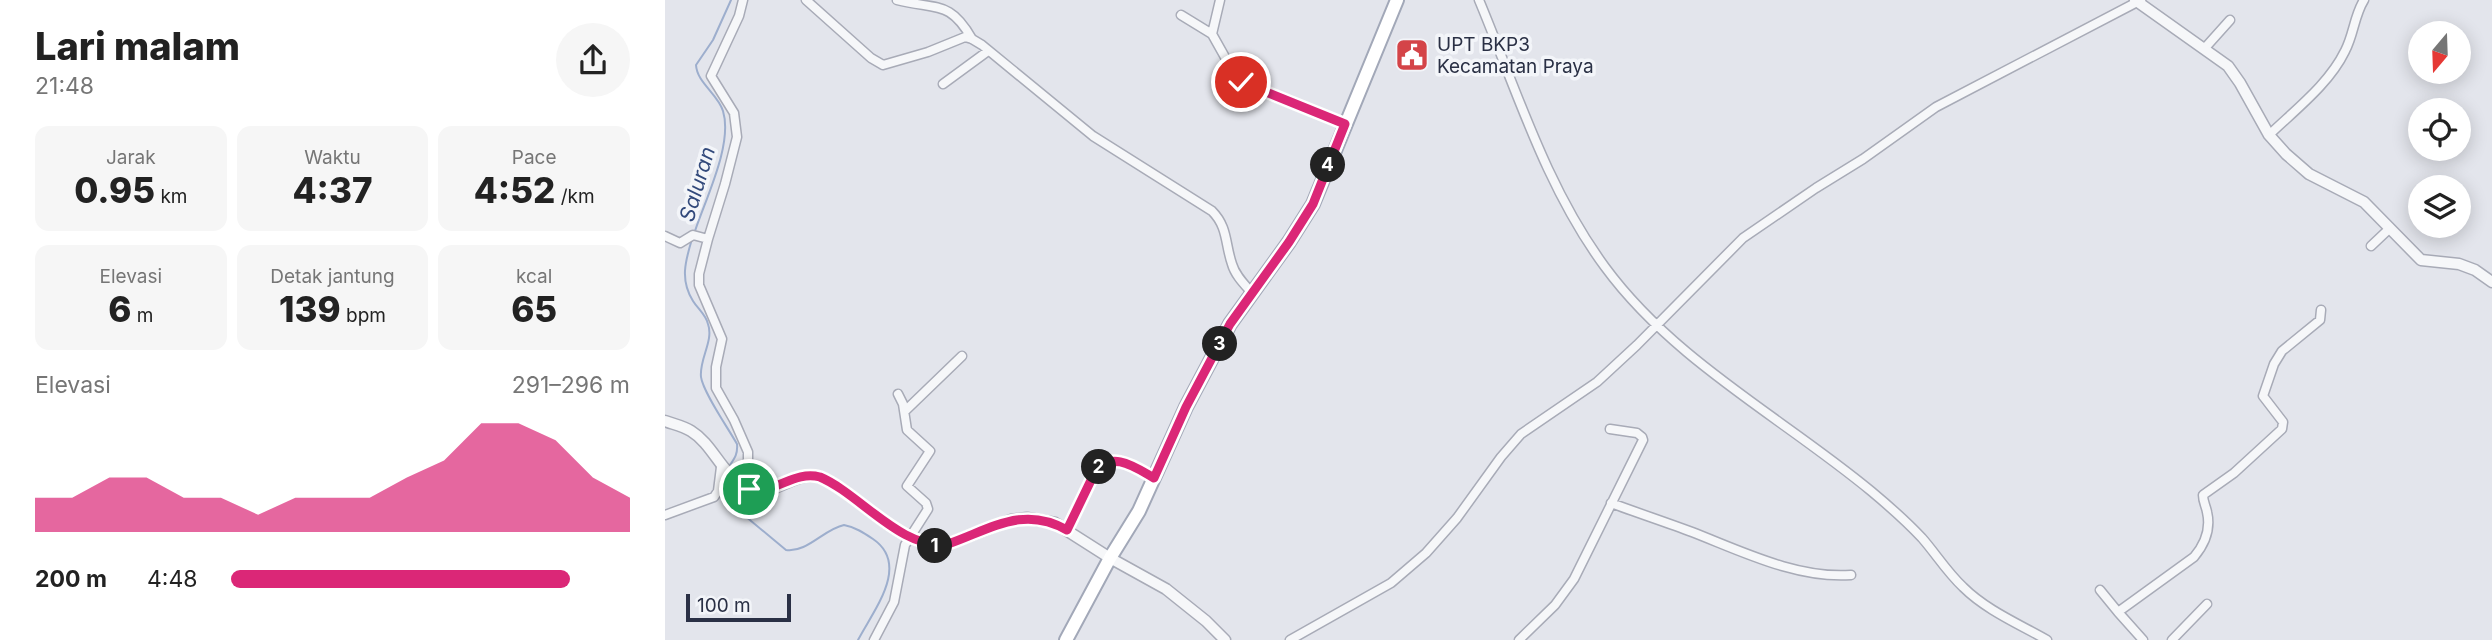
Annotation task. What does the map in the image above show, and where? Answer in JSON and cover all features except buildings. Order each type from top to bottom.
[{"type":"main road","points":[[1066,640],[1139,511],[1186,407],[1230,324],[1313,204],[1397,0]]},
{"type":"street","points":[[665,515],[714,496],[728,474],[748,460],[748,452],[734,420],[716,388],[716,367],[722,339],[699,285],[701,237],[726,184],[737,137],[734,113],[711,76],[739,16],[743,0]]},
{"type":"street","points":[[806,0],[870,58],[883,65],[928,52],[965,37],[972,38]]},
{"type":"street","points":[[897,0],[939,3],[953,9],[967,26],[972,38],[1093,136],[1212,211],[1220,219],[1224,229],[1233,267],[1252,293]]},
{"type":"street","points":[[1212,34],[1220,0]]},
{"type":"street","points":[[1479,0],[1555,187],[1606,269],[1656,324],[1707,367],[1871,491],[1905,520],[1963,587],[1982,602],[2047,640]]},
{"type":"street","points":[[2269,135],[2307,99],[2335,67],[2350,40],[2357,13],[2364,0]]},
{"type":"street","points":[[1290,640],[1391,583],[1426,553],[1521,435],[1597,382],[1743,238],[1863,159],[1912,122],[2139,1],[2233,73],[2269,135],[2309,173],[2364,202],[2421,260],[2459,264],[2475,270],[2492,282]]},
{"type":"street","points":[[1181,15],[1212,34],[1235,75],[1244,85],[1345,124]]},
{"type":"street","points":[[2204,49],[2231,20]]},
{"type":"street","points":[[943,84],[988,51]]},
{"type":"street","points":[[2371,246],[2389,229]]},
{"type":"street","points":[[665,236],[683,243],[701,237]]},
{"type":"street","points":[[2118,612],[2195,557],[2203,546],[2209,521],[2203,495],[2234,473],[2284,427],[2264,399],[2264,392],[2276,359],[2320,320],[2321,310]]},
{"type":"street","points":[[905,411],[962,355]]},
{"type":"street","points":[[874,640],[894,602],[901,557],[909,536],[928,505],[907,486],[930,451],[907,430],[905,411],[898,394]]},
{"type":"street","points":[[665,421],[690,430],[728,474],[749,489],[763,492],[804,475],[820,477],[909,536],[937,546],[1011,520],[1027,518],[1055,523],[1166,589],[1225,640]]},
{"type":"street","points":[[1519,640],[1564,594],[1643,440],[1637,433],[1610,429]]},
{"type":"street","points":[[1067,530],[1094,474],[1103,464],[1121,461],[1154,478]]},
{"type":"street","points":[[1611,503],[1752,556],[1814,573],[1851,575]]},
{"type":"street","points":[[2100,590],[2144,640]]},
{"type":"street","points":[[2172,640],[2207,604]]},
{"type":"waterway","name":"Saluran","points":[[695,231],[717,171],[725,124],[723,111],[700,77],[696,65],[713,40],[731,0]]},
{"type":"waterway","name":"Saluran","points":[[692,239],[686,263],[686,286],[708,324],[709,337],[701,370],[703,384],[737,444],[736,454],[728,468]]},
{"type":"waterway","name":"Saluran","points":[[721,492],[727,501],[786,550],[801,548],[844,525],[873,539],[884,550],[889,562],[889,575],[879,602],[858,640]]},
{"type":"place","name":"UPT BKP3 Kecamatan Praya","points":[[1412,55]]},
{"type":"route","points":[[749,489],[763,492],[796,477],[820,477],[900,531],[937,546],[1011,520],[1027,518],[1055,523],[1067,530],[1094,474],[1109,461],[1121,461],[1154,478],[1186,407],[1230,324],[1313,204],[1345,124],[1241,82]]}]
